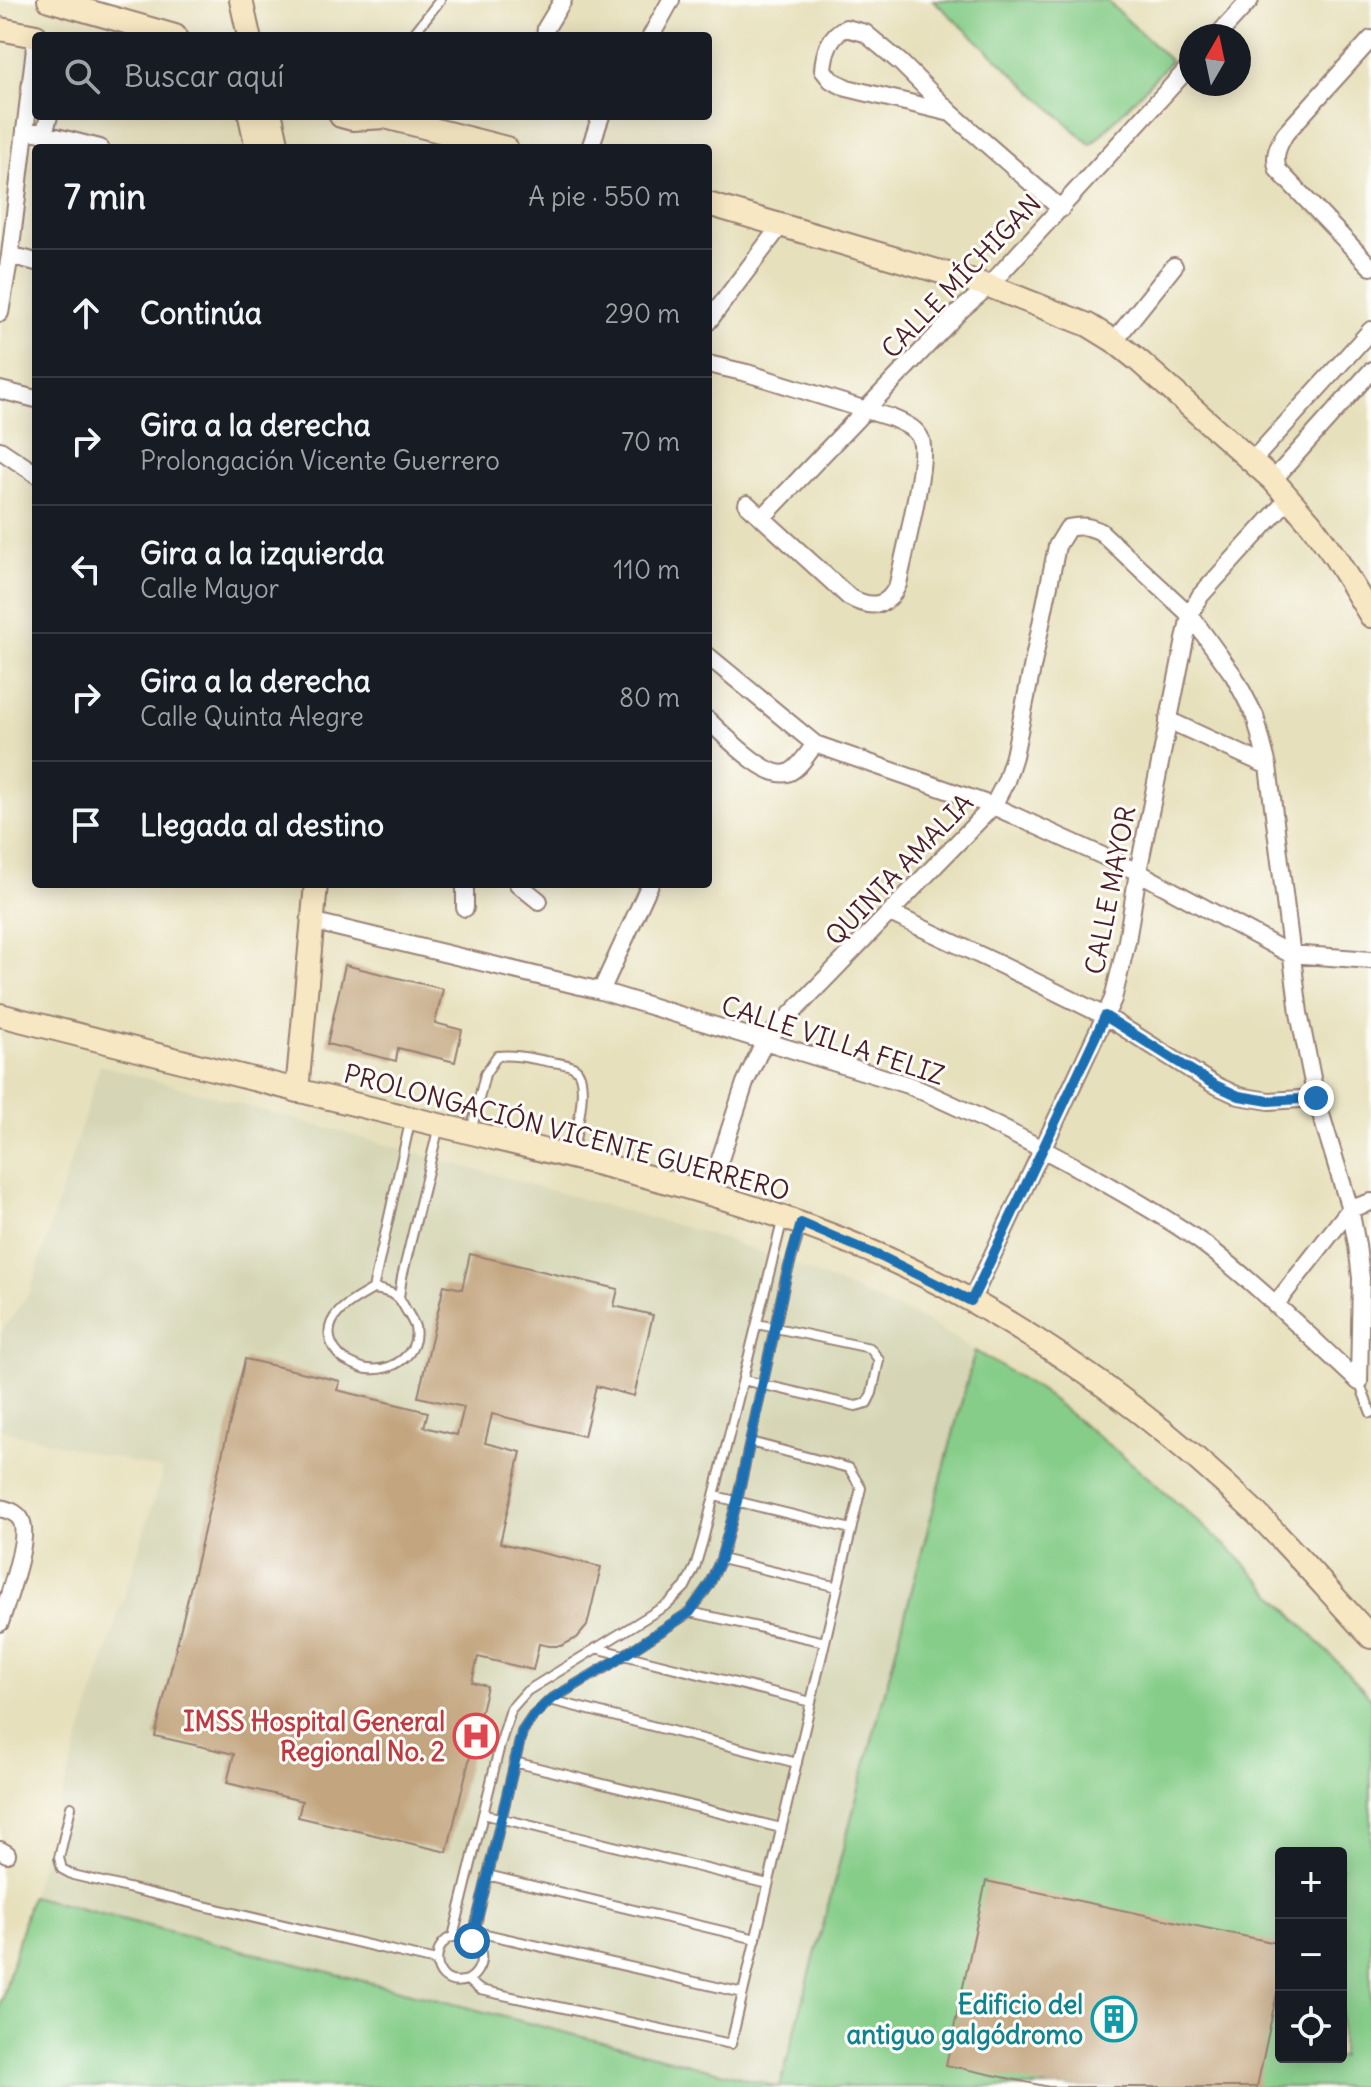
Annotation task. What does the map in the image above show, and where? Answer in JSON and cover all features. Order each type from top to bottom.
[{"type":"main road","points":[[49,0],[161,32]]},
{"type":"main road","points":[[241,0],[246,32]]},
{"type":"main road","points":[[0,29],[32,37]]},
{"type":"main road","points":[[251,120],[256,144]]},
{"type":"main road","points":[[272,120],[277,144]]},
{"type":"main road","points":[[396,120],[490,144]]},
{"type":"main road","points":[[712,205],[989,286],[1088,325],[1114,341],[1273,480],[1335,557],[1371,616]]},
{"type":"main road","points":[[297,1091],[315,888]]},
{"type":"main road","name":"PROLONGACIÓN VICENTE GUERRERO","points":[[0,1015],[709,1193],[792,1220],[884,1258],[971,1301],[1099,1383],[1153,1423],[1257,1515],[1371,1637]]},
{"type":"street","points":[[546,32],[563,0]]},
{"type":"street","points":[[653,32],[671,0]]},
{"type":"street","points":[[1228,24],[1250,0]]},
{"type":"street","points":[[951,113],[847,88],[831,80],[823,70],[833,37],[846,28],[865,33],[1061,209]]},
{"type":"street","points":[[1371,39],[1285,134],[1275,162],[1278,170],[1371,267]]},
{"type":"street","points":[[0,313],[32,71]]},
{"type":"street","name":"CALLE MÍCHIGAN","points":[[762,518],[961,310],[989,286],[1179,78]]},
{"type":"street","points":[[44,134],[48,120]]},
{"type":"street","points":[[591,144],[600,120]]},
{"type":"street","points":[[25,129],[84,144]]},
{"type":"street","points":[[712,317],[781,225]]},
{"type":"street","points":[[10,255],[32,261]]},
{"type":"street","points":[[1114,341],[1174,266]]},
{"type":"street","points":[[1252,461],[1371,330]]},
{"type":"street","points":[[712,365],[892,418],[907,425],[921,438],[922,461],[917,490],[898,584],[890,600],[866,604],[849,597],[747,504]]},
{"type":"street","points":[[1273,480],[1371,371]]},
{"type":"street","points":[[0,390],[32,398]]},
{"type":"street","points":[[0,450],[32,471]]},
{"type":"street","name":"CALLE MAYOR","points":[[971,1301],[1118,983],[1190,615],[1200,596],[1289,498]]},
{"type":"street","name":"QUINTA AMALIA","points":[[709,1193],[745,1083],[764,1042],[993,806],[1014,756],[1057,546],[1068,528],[1079,525],[1101,532],[1190,615]]},
{"type":"street","points":[[1190,615],[1234,676],[1255,716],[1268,766],[1299,1013],[1316,1098],[1350,1209],[1357,1245],[1361,1278],[1361,1388]]},
{"type":"street","points":[[712,659],[815,744],[993,806],[1138,872],[1290,954],[1371,960]]},
{"type":"street","points":[[1168,720],[1268,766]]},
{"type":"street","points":[[712,724],[764,768],[779,774],[788,773],[794,768],[815,744]]},
{"type":"street","points":[[465,888],[465,908]]},
{"type":"street","points":[[523,888],[539,901]]},
{"type":"street","points":[[601,991],[648,888]]},
{"type":"street","points":[[890,913],[1105,1016],[1213,1084],[1239,1096],[1269,1101],[1316,1098]]},
{"type":"street","name":"CALLE VILLA FELIZ","points":[[311,921],[601,991],[908,1085],[961,1108],[1144,1205],[1203,1244],[1275,1305],[1361,1388]]},
{"type":"street","points":[[1275,1305],[1350,1209],[1371,1202]]},
{"type":"street","points":[[0,1508],[14,1512],[23,1525],[22,1549],[0,1623]]},
{"type":"lane","points":[[415,32],[440,0]]},
{"type":"lane","points":[[471,1133],[485,1074],[497,1056],[516,1056],[566,1065],[576,1069],[581,1078],[582,1091],[572,1157]]},
{"type":"lane","points":[[373,1289],[411,1118]]},
{"type":"lane","points":[[399,1297],[439,1125]]},
{"type":"lane","points":[[453,1937],[511,1709],[527,1691],[668,1604],[685,1587],[695,1567],[757,1324],[792,1220]]},
{"type":"lane","points":[[743,1993],[472,1936],[453,1937],[440,1946],[436,1961],[446,1978],[461,1982],[468,1980],[482,1963],[472,1936],[522,1732],[533,1716],[550,1700],[690,1612],[709,1585],[721,1559],[737,1501],[786,1277],[792,1220]]},
{"type":"lane","points":[[373,1289],[385,1290],[399,1297],[415,1325],[415,1337],[410,1353],[400,1363],[386,1368],[367,1369],[342,1359],[333,1348],[329,1335],[333,1319],[345,1305],[373,1289]]},
{"type":"lane","points":[[743,1380],[856,1406],[867,1403],[875,1382],[879,1360],[870,1348],[757,1324]]},
{"type":"lane","points":[[1361,1388],[1371,1413]]},
{"type":"lane","points":[[468,1980],[480,1990],[731,2044],[861,1488],[849,1468],[750,1442]]},
{"type":"lane","points":[[715,1496],[851,1529]]},
{"type":"lane","points":[[721,1559],[838,1587]]},
{"type":"lane","points":[[690,1612],[825,1642]]},
{"type":"lane","points":[[596,1648],[811,1702]]},
{"type":"lane","points":[[550,1700],[797,1763]]},
{"type":"lane","points":[[514,1762],[781,1828]]},
{"type":"lane","points":[[71,1807],[59,1858],[62,1869],[73,1875],[436,1961]]},
{"type":"lane","points":[[483,1814],[768,1884]]},
{"type":"lane","points":[[487,1875],[756,1939]]},
{"type":"shaded area","name":"IMSS Hospital General Regional No. 2","points":[[100,1065],[716,1236],[790,1263],[928,1322],[975,1351],[780,2087],[31,1896],[163,1470],[0,1430],[0,1333],[30,1292]]},
{"type":"green space","points":[[933,0],[1106,0],[1171,61],[1091,145]]},
{"type":"green space","points":[[975,1351],[1040,1390],[1135,1466],[1236,1555],[1371,1698],[1371,2087],[780,2087]]},
{"type":"green space","points":[[31,1896],[779,2087],[0,2087],[0,2006]]},
{"type":"building","points":[[345,965],[443,989],[435,1023],[462,1030],[455,1062],[398,1048],[396,1061],[327,1044]]},
{"type":"building","points":[[470,1254],[618,1289],[614,1306],[653,1315],[634,1396],[596,1386],[584,1436],[492,1414],[485,1443],[521,1452],[500,1543],[601,1567],[587,1626],[577,1638],[561,1646],[539,1644],[533,1670],[478,1657],[472,1682],[487,1686],[447,1852],[298,1817],[302,1801],[227,1783],[234,1754],[155,1736],[245,1359],[340,1381],[337,1390],[428,1412],[424,1427],[457,1435],[464,1407],[418,1397],[444,1285],[462,1289]]},
{"type":"building","name":"Edificio del antiguo galgódromo","points":[[986,1881],[1275,1943],[1275,2002],[1257,2087],[1049,2087],[946,2065]]},
{"type":"place","name":"IMSS Hospital General Regional No. 2","points":[[476,1736]]},
{"type":"place","name":"Edificio del antiguo galgódromo","points":[[1114,2019]]},
{"type":"route","points":[[472,1941],[522,1732],[550,1700],[690,1612],[709,1585],[721,1559],[801,1223],[832,1234],[971,1301],[1105,1016],[1213,1084],[1239,1096],[1269,1101],[1316,1098]]}]
